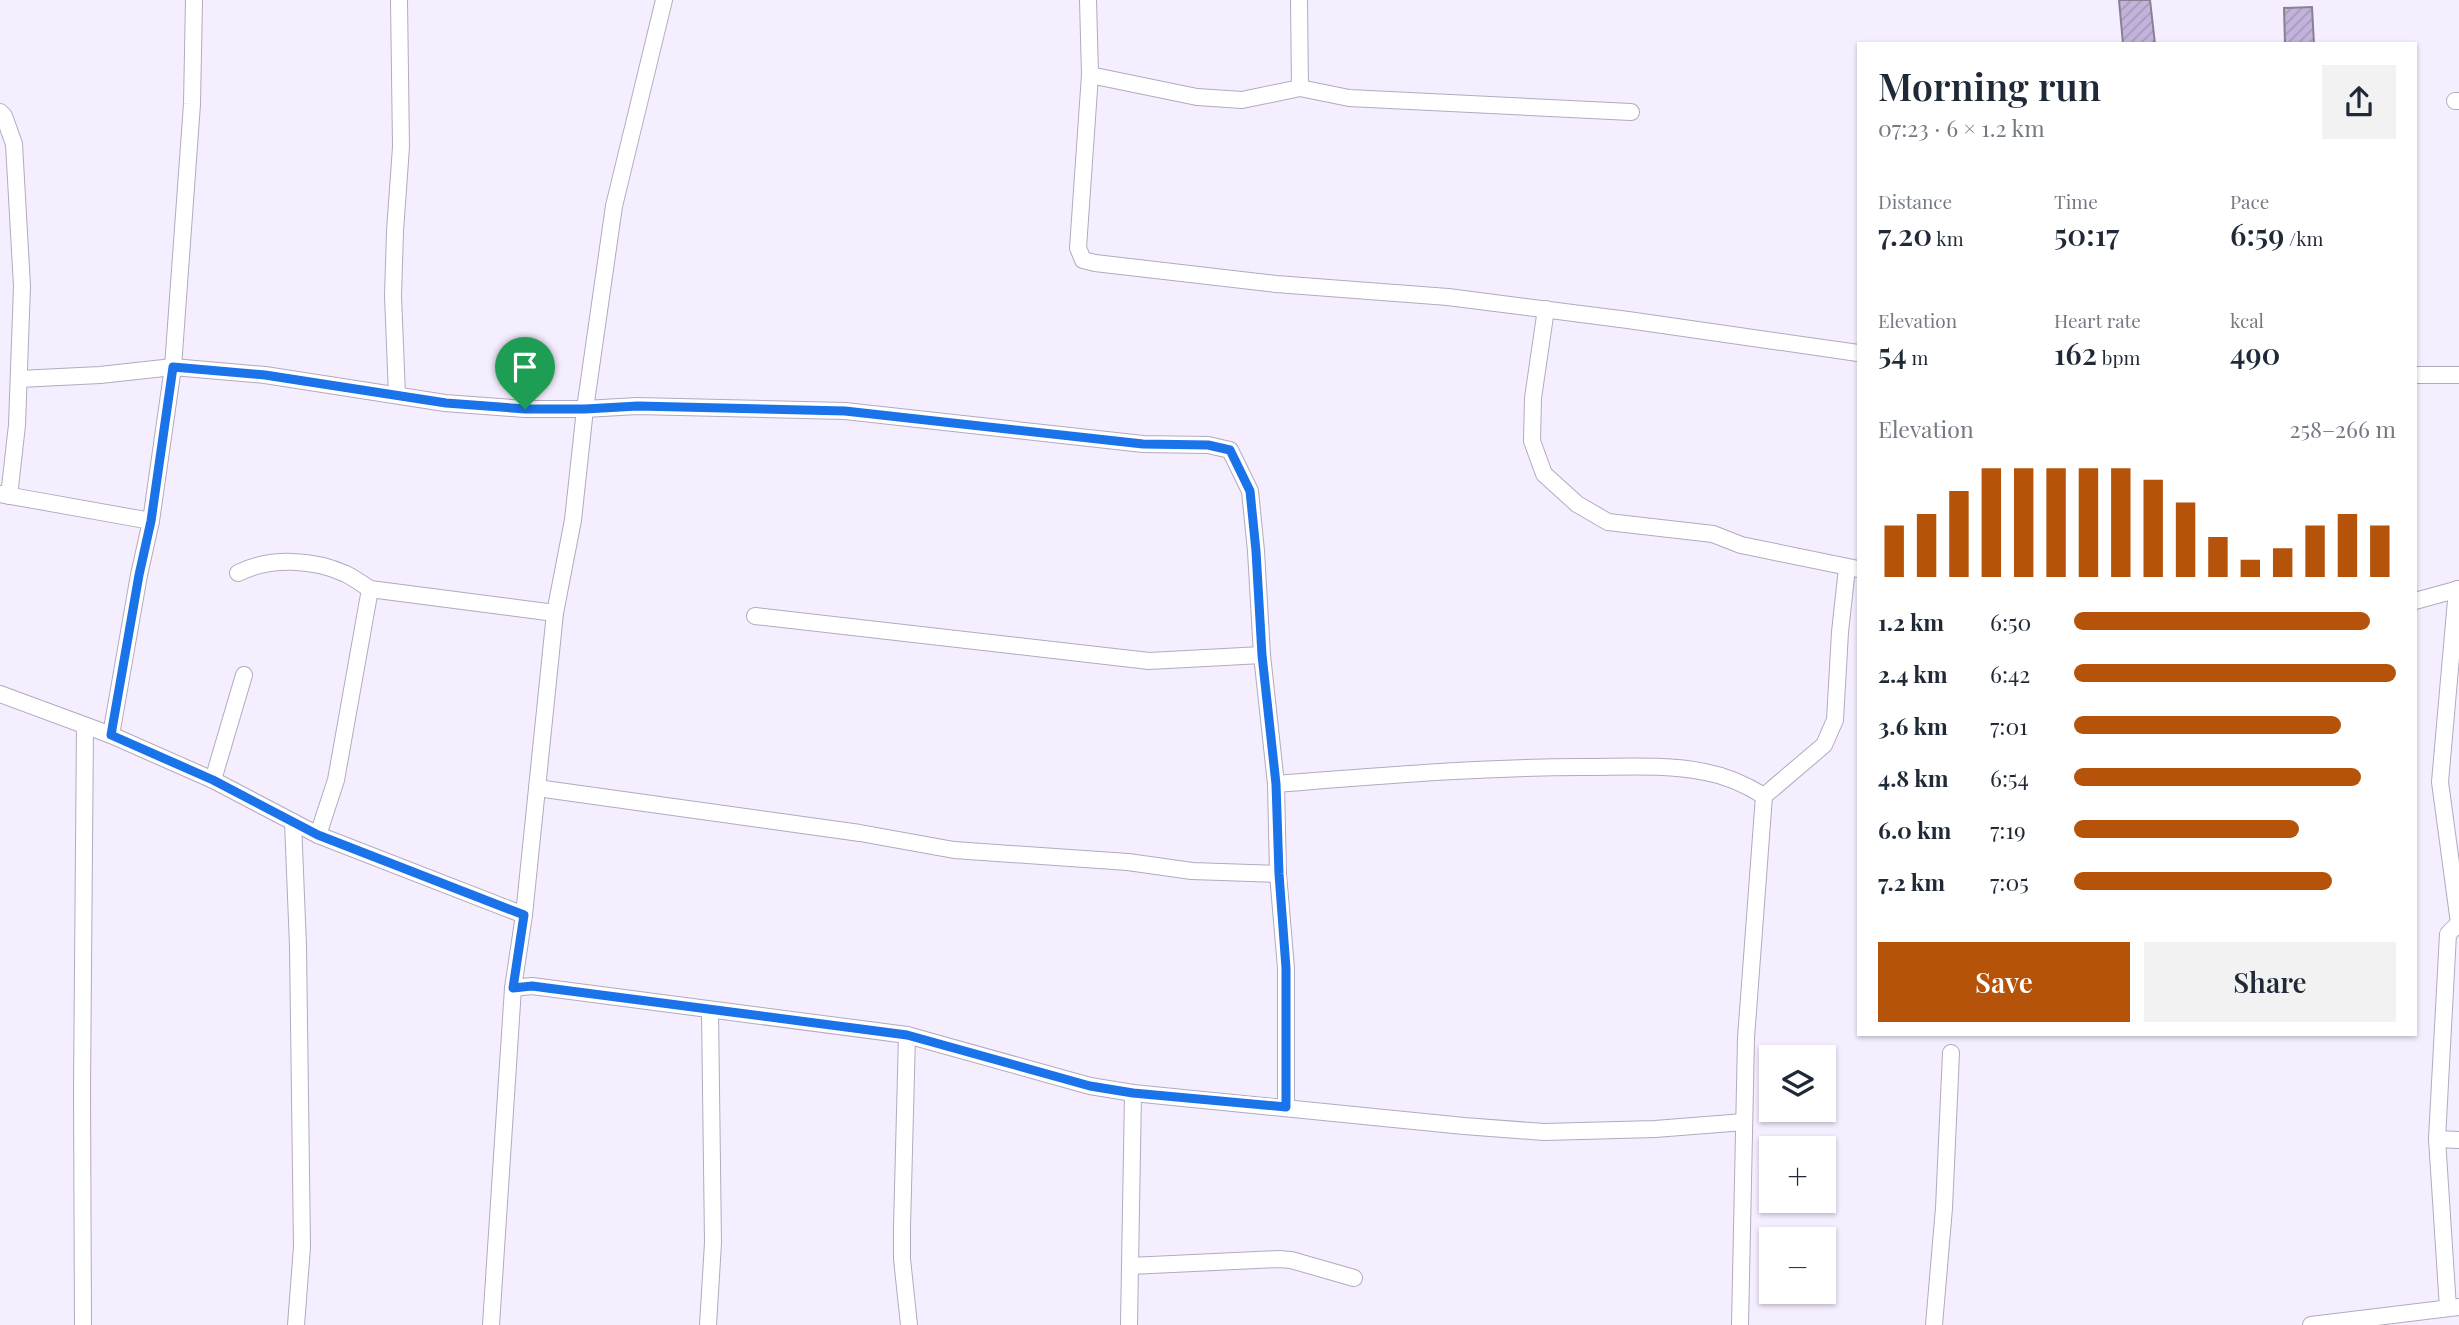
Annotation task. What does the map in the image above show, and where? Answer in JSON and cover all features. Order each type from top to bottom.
[{"type":"street","points":[[111,735],[151,521],[173,367],[192,104],[194,0]]},
{"type":"street","points":[[397,395],[393,296],[394,231],[401,147],[399,0]]},
{"type":"street","points":[[491,1325],[513,988],[524,915],[555,613],[573,520],[585,409],[614,206],[664,0]]},
{"type":"street","points":[[1088,0],[1090,75],[1078,228],[1078,248],[1083,260],[1276,284],[1447,297],[1857,353]]},
{"type":"street","points":[[1299,0],[1300,88]]},
{"type":"street","points":[[1090,75],[1196,97],[1241,100],[1300,88],[1349,98],[1631,112]]},
{"type":"street","points":[[0,112],[14,144],[22,286],[17,425],[5,495],[151,521]]},
{"type":"street","points":[[1546,309],[1533,398],[1532,441],[1544,474],[1577,504],[1608,522],[1713,534],[1741,545],[1853,569],[1842,607],[1835,720],[1824,745],[1764,796],[1749,981],[1740,1325]]},
{"type":"street","points":[[19,379],[100,375],[173,367],[265,375],[446,403],[525,409],[638,406],[845,411],[1143,444],[1208,445],[1230,450],[1250,491],[1262,655],[1276,784],[1286,968],[1286,1107]]},
{"type":"street","points":[[2417,375],[2459,375]]},
{"type":"street","points":[[238,573],[256,564],[306,563],[345,573],[370,589],[555,613]]},
{"type":"street","points":[[318,835],[336,780],[370,589]]},
{"type":"street","points":[[2311,1325],[2453,1308],[2437,1139],[2448,934],[2459,923],[2440,782],[2458,589],[2417,600]]},
{"type":"street","points":[[755,617],[1149,662],[1262,655]]},
{"type":"street","points":[[213,780],[244,675]]},
{"type":"street","points":[[0,694],[111,735],[213,780],[318,835],[524,915]]},
{"type":"street","points":[[83,1325],[85,726]]},
{"type":"street","points":[[1276,784],[1442,771],[1646,767],[1707,772],[1742,782],[1764,796]]},
{"type":"street","points":[[537,788],[860,832],[954,850],[1128,862],[1192,871],[1279,874]]},
{"type":"street","points":[[293,822],[298,946],[302,1247],[296,1325]]},
{"type":"street","points":[[513,988],[532,986],[907,1035],[1090,1086],[1133,1093],[1544,1132],[1655,1129],[1744,1122]]},
{"type":"street","points":[[708,1325],[713,1243],[710,1010]]},
{"type":"street","points":[[907,1035],[902,1227],[909,1325]]},
{"type":"street","points":[[1934,1325],[1944,1208],[1951,1053]]},
{"type":"street","points":[[1129,1325],[1133,1093]]},
{"type":"street","points":[[2437,1139],[2459,1140]]},
{"type":"street","points":[[1130,1266],[1279,1259],[1291,1260],[1354,1279]]},
{"type":"building","points":[[2119,0],[2150,0],[2155,42],[2123,42]]},
{"type":"building","points":[[2312,7],[2314,42],[2285,42],[2284,8]]},
{"type":"route","points":[[173,367],[265,375],[446,403],[525,409],[638,406],[845,411],[1143,444],[1208,445],[1230,450],[1238,461],[1250,491],[1262,655],[1276,784],[1286,968],[1286,1107],[1133,1093],[1090,1086],[907,1035],[532,986],[513,988],[524,915],[318,835],[213,780],[111,735],[151,521],[173,367]]}]
